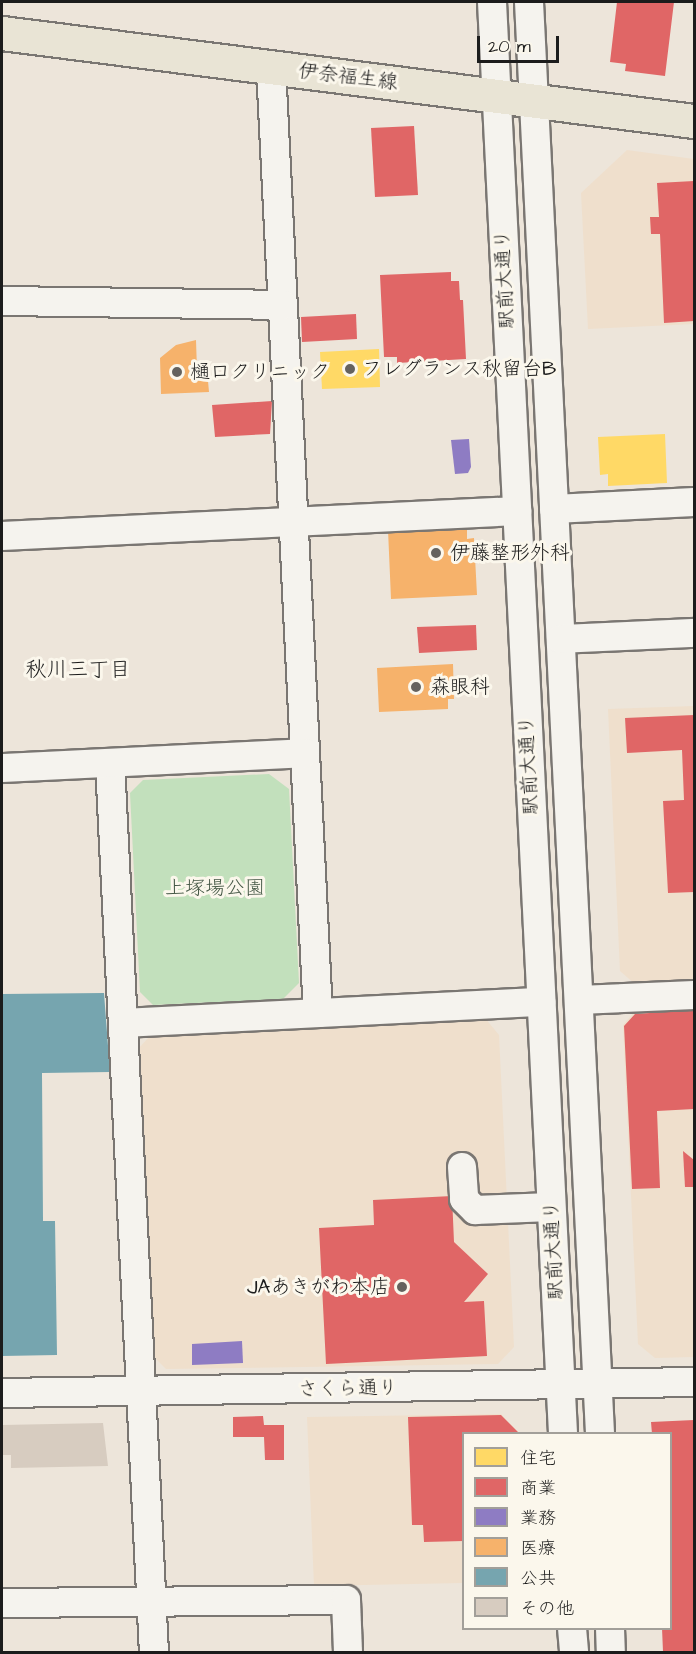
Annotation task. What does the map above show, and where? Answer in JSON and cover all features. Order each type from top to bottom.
[{"type":"main road","name":"伊奈福生線","points":[[2,33],[694,121]]},
{"type":"street","name":"駅前大通り","points":[[492,2],[563,1432]]},
{"type":"street","name":"駅前大通り","points":[[529,2],[600,1432]]},
{"type":"street","points":[[271,67],[318,1013]]},
{"type":"street","points":[[2,302],[283,305]]},
{"type":"street","points":[[554,509],[694,502]]},
{"type":"street","points":[[2,536],[517,511]]},
{"type":"street","points":[[561,639],[694,633]]},
{"type":"street","points":[[2,768],[305,753]]},
{"type":"street","points":[[110,763],[154,1653]]},
{"type":"street","points":[[579,1000],[694,994]]},
{"type":"street","points":[[123,1023],[541,1002]]},
{"type":"street","points":[[462,1167],[464,1199],[475,1210],[551,1207]]},
{"type":"street","name":"さくら通り","points":[[2,1393],[560,1387],[694,1382]]},
{"type":"street","points":[[2,1603],[346,1600],[348,1653]]},
{"type":"street","points":[[572,1630],[574,1653]]},
{"type":"street","points":[[610,1630],[611,1653]]},
{"type":"shaded area","points":[[627,150],[694,159],[694,324],[588,329],[581,193]]},
{"type":"shaded area","points":[[694,706],[694,982],[636,985],[620,971],[608,709]]},
{"type":"shaded area","points":[[694,1008],[694,1357],[655,1358],[638,1344],[623,1025],[635,1011]]},
{"type":"shaded area","points":[[485,1018],[499,1035],[514,1347],[498,1364],[166,1369],[151,1354],[137,1050],[151,1035]]},
{"type":"shaded area","points":[[501,1414],[518,1432],[462,1432],[462,1583],[314,1586],[307,1417]]},
{"type":"green space","name":"上塚場公園","points":[[269,774],[289,789],[299,983],[283,999],[153,1005],[140,992],[130,793],[143,780]]},
{"type":"building: 住宅","name":"フレグランス秋留台B","points":[[379,349],[380,387],[322,389],[320,352]]},
{"type":"building: 住宅","points":[[665,434],[667,483],[608,486],[608,474],[600,475],[598,437]]},
{"type":"building: 商業","points":[[617,2],[674,2],[665,76],[625,71],[626,64],[610,62]]},
{"type":"building: 商業","points":[[414,126],[418,195],[375,197],[371,128]]},
{"type":"building: 商業","points":[[694,181],[694,321],[664,323],[660,234],[651,234],[650,217],[659,217],[657,183]]},
{"type":"building: 商業","points":[[451,272],[451,281],[459,281],[460,300],[463,300],[466,359],[397,363],[397,357],[384,357],[380,275]]},
{"type":"building: 商業","points":[[356,314],[357,339],[302,342],[301,317]]},
{"type":"building: 商業","points":[[272,401],[270,434],[215,437],[212,405]]},
{"type":"building: 商業","points":[[476,625],[477,650],[419,653],[417,627]]},
{"type":"building: 商業","points":[[694,715],[694,892],[668,893],[663,801],[684,800],[682,750],[627,753],[625,718]]},
{"type":"building: 商業","points":[[694,1010],[694,1109],[657,1111],[660,1188],[632,1189],[624,1026],[635,1014]]},
{"type":"building: 商業","points":[[683,1151],[694,1160],[694,1187],[685,1187]]},
{"type":"building: 商業","points":[[452,1196],[454,1242],[488,1274],[464,1302],[484,1301],[487,1356],[326,1364],[319,1228],[374,1225],[373,1200]]},
{"type":"building: 商業","points":[[501,1415],[518,1432],[462,1432],[462,1541],[424,1542],[423,1525],[412,1525],[408,1417]]},
{"type":"building: 商業","points":[[263,1416],[264,1425],[284,1425],[284,1460],[265,1460],[264,1437],[233,1437],[233,1417]]},
{"type":"building: 商業","points":[[694,1420],[694,1652],[663,1652],[662,1630],[672,1630],[672,1432],[652,1432],[651,1422]]},
{"type":"building: 業務","points":[[469,439],[471,467],[468,473],[455,474],[451,440]]},
{"type":"building: 業務","points":[[242,1341],[243,1363],[192,1365],[192,1344]]},
{"type":"building: 医療","points":[[196,340],[197,370],[207,370],[209,392],[161,394],[160,358],[176,345]]},
{"type":"building: 医療","points":[[467,526],[467,539],[474,538],[477,595],[391,599],[388,530]]},
{"type":"building: 医療","points":[[453,664],[454,699],[448,699],[448,709],[379,712],[377,668]]},
{"type":"building: 公共","points":[[104,993],[110,1072],[42,1073],[43,1221],[55,1221],[57,1355],[2,1356],[2,994]]},
{"type":"building: その他","points":[[103,1423],[108,1466],[11,1468],[11,1455],[2,1455],[2,1425]]},
{"type":"place","name":"フレグランス秋留台B","points":[[350,369]]},
{"type":"place","name":"樋口クリニック","points":[[177,372]]},
{"type":"place","name":"伊藤整形外科","points":[[436,553]]},
{"type":"place","name":"森眼科","points":[[416,687]]},
{"type":"place","name":"JAあきがわ本店","points":[[402,1287]]},
{"type":"district","name":"秋川三丁目","points":[[78,670]]}]
